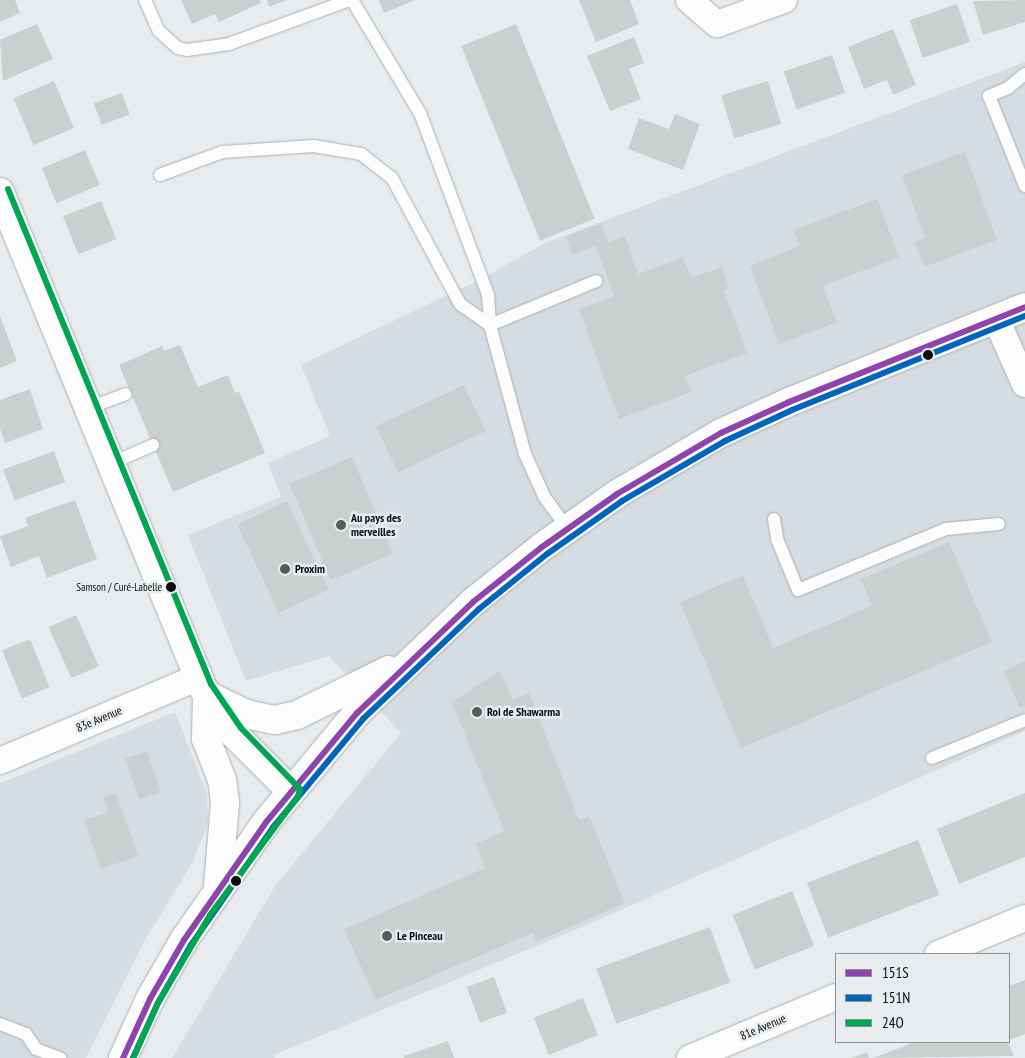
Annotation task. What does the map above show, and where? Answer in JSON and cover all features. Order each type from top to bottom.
[{"type":"main road","points":[[0,192],[203,686],[234,734],[291,791]]},
{"type":"main road","points":[[123,1058],[168,968],[217,889],[291,791],[357,713],[409,661],[473,602],[567,528],[629,486],[721,434],[789,402],[1025,307]]},
{"type":"main road","points":[[203,686],[256,718],[283,719],[297,715],[409,661]]},
{"type":"main road","points":[[203,686],[206,739],[222,780],[225,803],[217,889]]},
{"type":"street","points":[[689,0],[716,24],[784,0]]},
{"type":"street","points":[[996,319],[1025,384]]},
{"type":"street","name":"83e Avenue","points":[[0,760],[203,686]]},
{"type":"street","points":[[940,953],[1025,918]]},
{"type":"street","name":"81e Avenue","points":[[690,1058],[835,997]]},
{"type":"lane","points":[[145,0],[159,30],[173,44],[187,50],[229,44],[350,0],[420,113],[488,295],[490,325],[525,454],[544,496],[567,528]]},
{"type":"lane","points":[[1025,74],[1008,88],[988,96],[1025,186]]},
{"type":"lane","points":[[160,175],[223,152],[314,146],[360,154],[392,178],[460,304],[490,325]]},
{"type":"lane","points":[[490,325],[596,281]]},
{"type":"lane","points":[[90,408],[125,394]]},
{"type":"lane","points":[[112,463],[153,445]]},
{"type":"lane","points":[[774,519],[777,539],[798,590],[946,529],[999,524]]},
{"type":"lane","points":[[932,758],[1025,720]]},
{"type":"lane","points":[[0,1024],[26,1034],[34,1053],[60,1058]]},
{"type":"shaded area","points":[[1025,62],[1025,731],[582,927],[274,1055],[275,1058],[172,1058],[275,886],[401,733],[329,656],[246,681],[188,535],[281,497],[268,463],[330,436],[301,365],[481,279],[545,243]]},
{"type":"shaded area","points":[[175,712],[207,794],[208,823],[193,862],[145,940],[86,1058],[0,1058],[0,783]]},
{"type":"building","points":[[0,0],[15,0],[20,13],[0,22]]},
{"type":"building","points":[[181,0],[260,0],[261,3],[219,22],[215,14],[192,24]]},
{"type":"building","points":[[267,0],[287,0],[269,7]]},
{"type":"building","points":[[379,0],[415,0],[384,13]]},
{"type":"building","points":[[579,0],[630,0],[639,24],[596,42]]},
{"type":"building","points":[[1025,0],[1025,22],[983,35],[973,1]]},
{"type":"building","points":[[957,4],[970,42],[923,58],[910,20]]},
{"type":"building","points":[[37,24],[53,59],[3,81],[0,40]]},
{"type":"building","points":[[516,24],[595,219],[540,241],[461,46]]},
{"type":"building","points":[[893,29],[916,85],[893,95],[887,80],[864,89],[848,47]]},
{"type":"building","points":[[634,37],[644,63],[629,69],[641,99],[610,111],[587,56]]},
{"type":"building","points":[[832,55],[845,93],[797,109],[784,72]]},
{"type":"building","points":[[54,81],[74,128],[33,145],[13,98]]},
{"type":"building","points":[[768,81],[781,124],[734,138],[721,95]]},
{"type":"building","points":[[122,93],[130,115],[102,125],[94,103]]},
{"type":"building","points":[[675,114],[700,124],[683,170],[628,149],[639,118],[669,129]]},
{"type":"building","points":[[85,150],[100,185],[57,203],[42,168]]},
{"type":"building","points":[[965,152],[997,240],[924,267],[915,242],[925,238],[902,175]]},
{"type":"building","points":[[877,199],[899,257],[823,286],[837,322],[779,344],[750,266],[800,246],[794,230]]},
{"type":"building","points":[[101,201],[116,239],[78,254],[63,216]]},
{"type":"building","points":[[601,223],[608,242],[625,236],[638,274],[683,257],[691,278],[722,267],[729,288],[724,290],[747,353],[685,376],[691,392],[619,419],[579,309],[614,296],[596,246],[572,255],[566,237]]},
{"type":"building","points":[[0,316],[17,361],[0,368]]},
{"type":"building","points":[[180,345],[198,387],[228,375],[235,393],[239,391],[265,453],[173,492],[119,365],[162,346],[164,351]]},
{"type":"building","points":[[464,385],[486,431],[398,472],[376,426]]},
{"type":"building","points":[[30,389],[43,429],[5,443],[0,429],[0,400]]},
{"type":"building","points":[[54,451],[65,482],[15,500],[3,469]]},
{"type":"building","points":[[352,457],[393,554],[330,580],[289,484]]},
{"type":"building","points":[[75,500],[97,559],[47,578],[39,556],[11,567],[0,536],[28,526],[25,518]]},
{"type":"building","points":[[287,501],[328,590],[279,613],[237,524]]},
{"type":"building","points":[[949,542],[992,642],[741,748],[680,602],[743,575],[773,648],[872,606],[861,579]]},
{"type":"building","points":[[76,615],[99,666],[71,678],[49,627]]},
{"type":"building","points":[[30,639],[49,687],[22,698],[2,650]]},
{"type":"building","points":[[1025,661],[1025,706],[1020,708],[1004,671]]},
{"type":"building","points":[[500,671],[513,700],[529,693],[579,820],[589,816],[625,903],[536,942],[533,933],[376,1000],[344,929],[485,868],[476,844],[504,831],[452,702]]},
{"type":"building","points":[[147,751],[161,792],[139,799],[125,758]]},
{"type":"building","points":[[116,793],[138,856],[101,869],[84,820],[108,812],[103,797]]},
{"type":"building","points":[[1025,793],[1025,857],[959,884],[937,829]]},
{"type":"building","points":[[918,840],[939,895],[828,938],[807,883]]},
{"type":"building","points":[[792,891],[814,946],[755,970],[733,915]]},
{"type":"building","points":[[710,927],[730,982],[616,1024],[596,968]]},
{"type":"building","points":[[494,977],[507,1013],[480,1023],[467,987]]},
{"type":"building","points":[[1025,980],[1025,1034],[1010,1040],[1010,986]]},
{"type":"building","points":[[583,998],[598,1035],[549,1055],[534,1018]]},
{"type":"building","points":[[448,1041],[454,1058],[404,1058],[404,1056]]},
{"type":"building","points":[[912,1043],[1008,1043],[1014,1056],[873,1058]]},
{"type":"building","points":[[867,1052],[869,1058],[851,1058]]},
{"type":"transit line","name":"24O","points":[[8,189],[211,684],[241,728],[300,789],[298,796],[210,915],[158,1003],[133,1058]]},
{"type":"transit line","name":"151S","points":[[123,1058],[150,999],[184,940],[267,821],[357,713],[473,602],[542,547],[617,494],[721,433],[789,402],[1025,307]]},
{"type":"transit line","name":"151N","points":[[133,1058],[158,1003],[191,945],[274,826],[363,719],[479,609],[547,554],[622,501],[725,441],[792,410],[1025,316]]},
{"type":"place","name":"Au pays des merveilles","points":[[341,525]]},
{"type":"place","name":"Proxim","points":[[285,569]]},
{"type":"place","name":"Samson / Curé-Labelle","points":[[171,587]]},
{"type":"place","name":"Roi de Shawarma","points":[[477,712]]},
{"type":"place","name":"Le Pinceau","points":[[387,936]]}]
